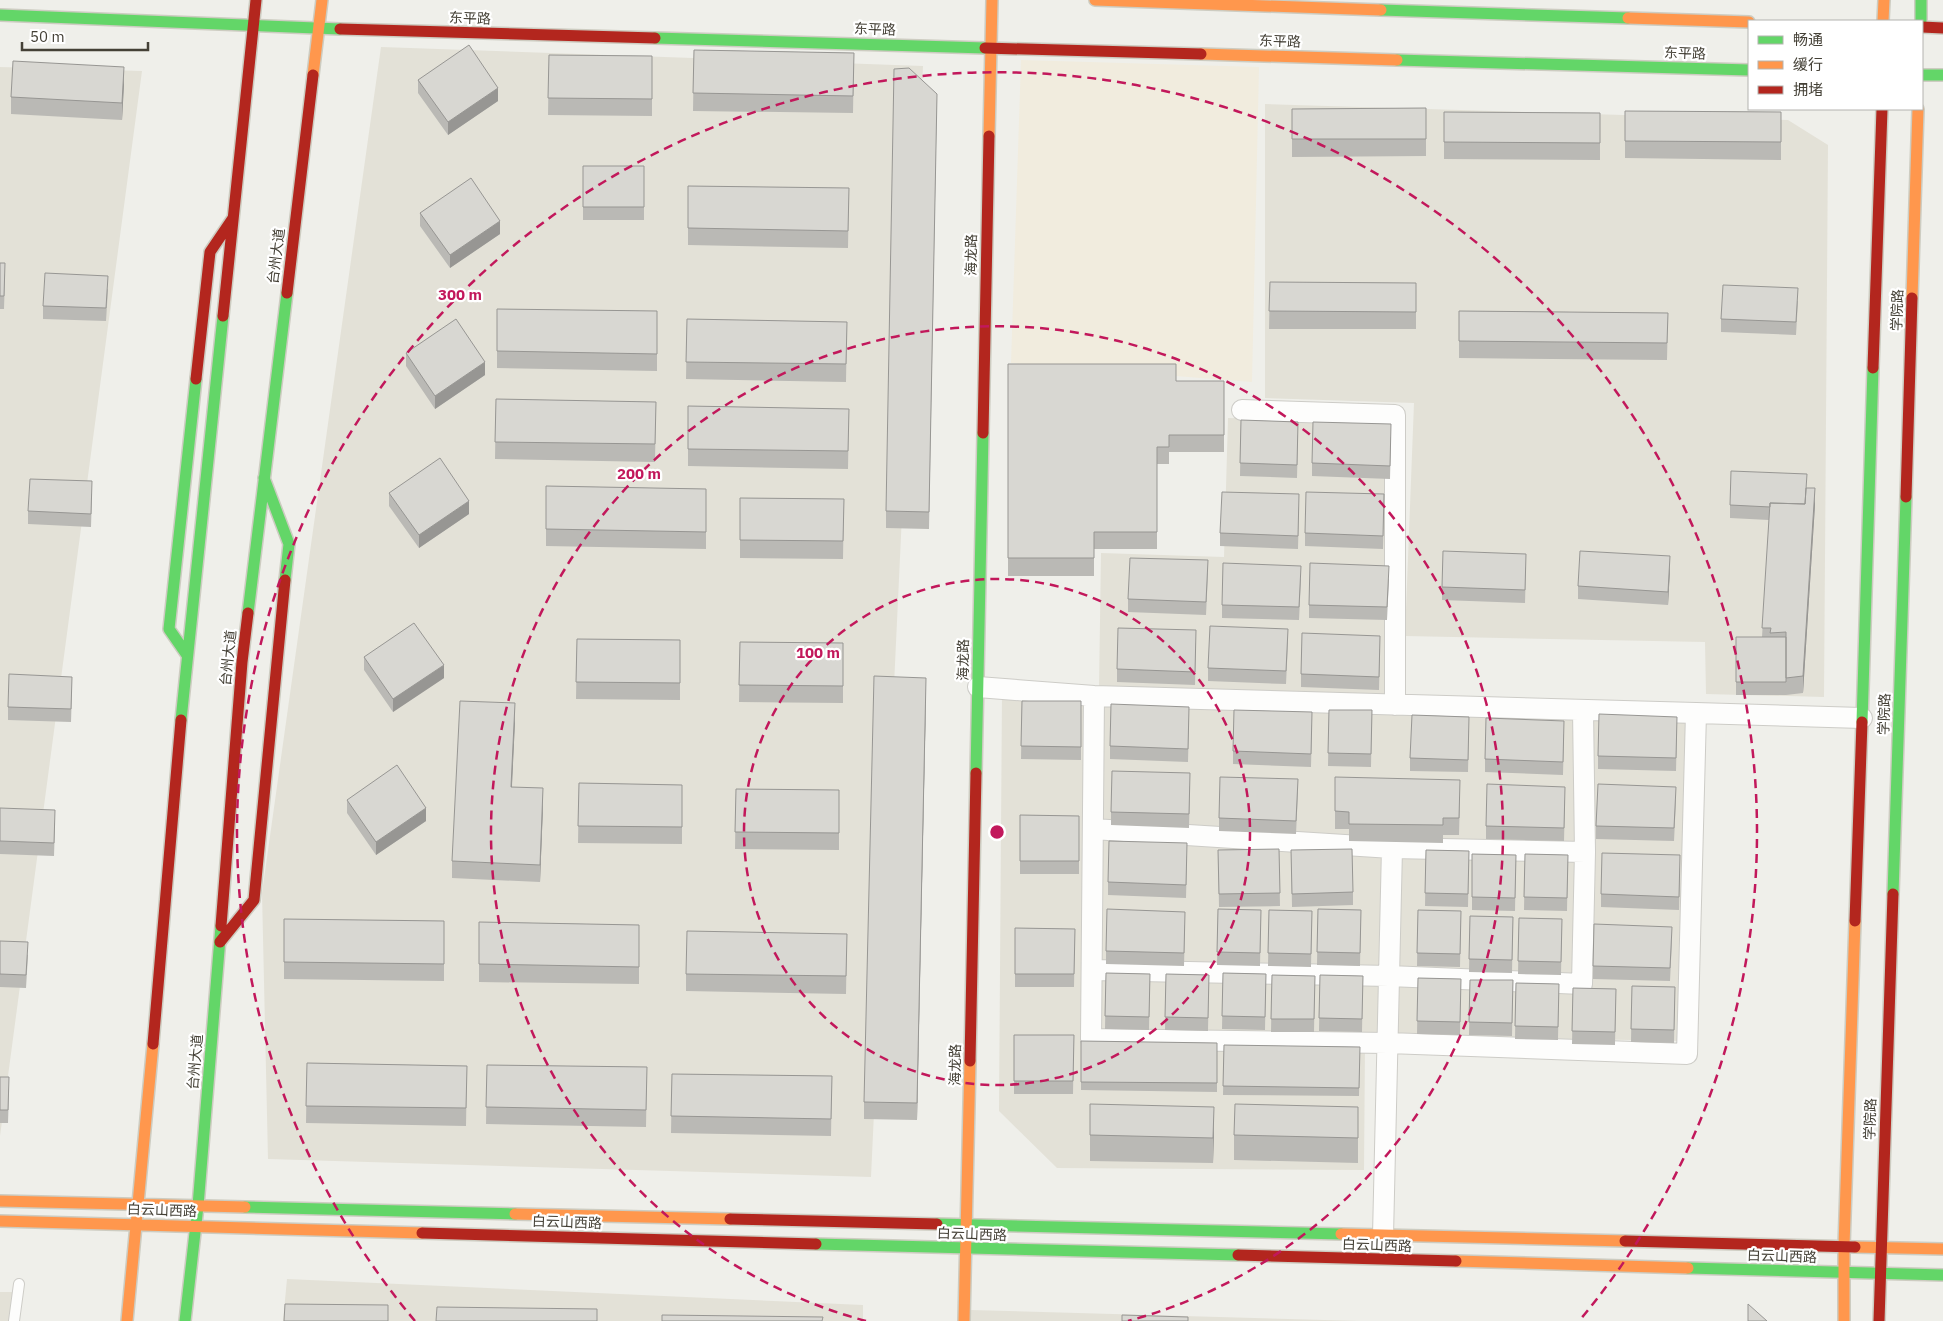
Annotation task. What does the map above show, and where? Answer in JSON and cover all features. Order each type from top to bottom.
[{"type":"main road","points":[[127,1321],[187,655],[256,0]]},
{"type":"main road","name":"台州大道","points":[[185,1321],[198,1206],[242,662],[322,0]]},
{"type":"main road","name":"海龙路","points":[[964,1321],[992,0]]},
{"type":"main road","points":[[1094,0],[1748,22]]},
{"type":"main road","points":[[1883,20],[1884,0]]},
{"type":"main road","points":[[1921,0],[1921,20]]},
{"type":"main road","name":"东平路","points":[[0,15],[318,28],[1748,70]]},
{"type":"main road","points":[[1923,28],[1943,28]]},
{"type":"main road","points":[[1923,75],[1943,76]]},
{"type":"main road","name":"学院路","points":[[1844,1321],[1844,1246],[1882,110]]},
{"type":"main road","name":"学院路","points":[[1879,1321],[1918,110]]},
{"type":"main road","points":[[187,655],[169,629],[210,252],[232,218]]},
{"type":"main road","points":[[220,942],[254,900],[289,544],[264,478]]},
{"type":"main road","name":"白云山西路","points":[[0,1201],[1383,1236],[1943,1248]]},
{"type":"main road","name":"白云山西路","points":[[0,1221],[1943,1275]]},
{"type":"street","points":[[1242,410],[1395,415],[1394,705]]},
{"type":"street","points":[[978,687],[1094,696],[1862,718]]},
{"type":"street","points":[[1094,696],[1091,1038],[1388,1043],[1687,1054],[1696,713]]},
{"type":"street","points":[[1092,970],[1389,976],[1582,984],[1585,852],[1583,710]]},
{"type":"street","points":[[1093,829],[1392,848],[1585,852]]},
{"type":"street","points":[[1383,1236],[1392,848]]},
{"type":"lane","points":[[14,1321],[19,1284]]},
{"type":"shaded area","points":[[381,47],[923,66],[871,1177],[268,1159],[262,893]]},
{"type":"shaded area","points":[[1021,60],[1259,67],[1252,382],[1011,363]]},
{"type":"shaded area","points":[[0,67],[142,71],[0,1136]]},
{"type":"shaded area","points":[[1265,104],[1788,120],[1828,145],[1824,697],[1706,694],[1705,642],[1405,636],[1414,403],[1265,398]]},
{"type":"shaded area","points":[[1228,418],[1389,422],[1387,714],[1686,723],[1684,1041],[1094,1030],[1101,553],[1224,557]]},
{"type":"shaded area","points":[[1002,693],[1090,693],[1088,1045],[1365,1047],[1364,1170],[1057,1168],[999,1111]]},
{"type":"shaded area","points":[[287,1279],[863,1305],[863,1321],[283,1321]]},
{"type":"shaded area","points":[[0,1292],[18,1292],[14,1321],[0,1321]]},
{"type":"shaded area","points":[[970,1310],[1361,1321],[969,1321]]},
{"type":"building","points":[[469,45],[498,88],[448,122],[418,80]]},
{"type":"building","points":[[694,50],[854,53],[853,96],[693,93]]},
{"type":"building","points":[[549,55],[652,56],[652,99],[548,98]]},
{"type":"building","points":[[13,61],[124,67],[122,103],[11,97]]},
{"type":"building","points":[[909,68],[937,94],[929,512],[886,511],[894,69]]},
{"type":"building","points":[[1426,108],[1426,139],[1292,139],[1292,109]]},
{"type":"building","points":[[1625,111],[1781,112],[1781,142],[1625,141]]},
{"type":"building","points":[[1444,112],[1600,113],[1600,143],[1444,142]]},
{"type":"building","points":[[583,166],[644,166],[644,207],[583,207]]},
{"type":"building","points":[[471,178],[500,221],[450,255],[420,213]]},
{"type":"building","points":[[688,186],[849,188],[848,231],[688,228]]},
{"type":"building","points":[[0,263],[5,263],[4,296],[0,296]]},
{"type":"building","points":[[45,273],[108,276],[106,308],[43,306]]},
{"type":"building","points":[[1270,282],[1416,283],[1416,312],[1269,311]]},
{"type":"building","points":[[1723,285],[1798,288],[1796,322],[1721,319]]},
{"type":"building","points":[[497,309],[657,311],[657,354],[497,351]]},
{"type":"building","points":[[1459,311],[1668,313],[1667,343],[1459,341]]},
{"type":"building","points":[[456,319],[485,362],[435,396],[406,353]]},
{"type":"building","points":[[687,319],[847,322],[846,364],[686,362]]},
{"type":"building","points":[[1008,364],[1176,364],[1176,381],[1224,381],[1224,435],[1169,435],[1169,447],[1157,447],[1157,532],[1094,532],[1094,558],[1008,558]]},
{"type":"building","points":[[496,399],[656,402],[655,444],[495,442]]},
{"type":"building","points":[[688,406],[849,409],[848,451],[688,449]]},
{"type":"building","points":[[1241,420],[1298,422],[1297,465],[1240,463]]},
{"type":"building","points":[[1313,422],[1391,424],[1390,466],[1312,463]]},
{"type":"building","points":[[440,458],[469,501],[419,535],[389,493]]},
{"type":"building","points":[[1731,471],[1807,474],[1805,504],[1770,503],[1770,507],[1730,505]]},
{"type":"building","points":[[30,479],[92,481],[91,514],[28,511]]},
{"type":"building","points":[[546,486],[706,489],[706,532],[546,529]]},
{"type":"building","points":[[1806,488],[1815,488],[1803,676],[1786,678],[1786,632],[1770,633],[1771,628],[1762,628],[1770,503],[1805,504]]},
{"type":"building","points":[[1222,492],[1299,494],[1298,536],[1220,533]]},
{"type":"building","points":[[1306,492],[1384,494],[1383,536],[1305,533]]},
{"type":"building","points":[[740,498],[844,499],[843,541],[740,540]]},
{"type":"building","points":[[1443,551],[1526,554],[1525,590],[1442,587]]},
{"type":"building","points":[[1580,551],[1670,556],[1668,592],[1578,586]]},
{"type":"building","points":[[1130,558],[1208,560],[1206,602],[1128,599]]},
{"type":"building","points":[[1223,563],[1301,566],[1299,607],[1222,605]]},
{"type":"building","points":[[1310,563],[1389,566],[1387,607],[1309,605]]},
{"type":"building","points":[[414,623],[444,665],[393,699],[364,657]]},
{"type":"building","points":[[1210,626],[1288,629],[1286,671],[1208,668]]},
{"type":"building","points":[[1118,628],[1196,630],[1195,672],[1117,669]]},
{"type":"building","points":[[1302,633],[1380,636],[1379,677],[1301,674]]},
{"type":"building","points":[[1736,637],[1786,637],[1786,682],[1736,682]]},
{"type":"building","points":[[577,639],[680,640],[680,683],[576,682]]},
{"type":"building","points":[[740,642],[843,643],[843,686],[739,685]]},
{"type":"building","points":[[9,674],[72,677],[71,709],[8,707]]},
{"type":"building","points":[[874,676],[926,678],[917,1103],[864,1102]]},
{"type":"building","points":[[460,701],[515,703],[511,787],[543,788],[540,865],[452,861]]},
{"type":"building","points":[[1022,701],[1081,701],[1081,747],[1021,746]]},
{"type":"building","points":[[1111,704],[1189,707],[1188,749],[1110,746]]},
{"type":"building","points":[[1234,710],[1312,712],[1311,754],[1233,751]]},
{"type":"building","points":[[1329,710],[1372,710],[1371,754],[1328,753]]},
{"type":"building","points":[[1599,714],[1677,717],[1676,758],[1598,756]]},
{"type":"building","points":[[1412,715],[1469,717],[1468,760],[1410,758]]},
{"type":"building","points":[[1486,718],[1564,721],[1563,762],[1485,759]]},
{"type":"building","points":[[397,765],[426,808],[376,842],[347,800]]},
{"type":"building","points":[[1112,771],[1190,773],[1189,814],[1111,812]]},
{"type":"building","points":[[1220,777],[1298,779],[1296,821],[1219,818]]},
{"type":"building","points":[[1335,777],[1460,780],[1459,818],[1443,818],[1443,825],[1349,824],[1349,812],[1335,811]]},
{"type":"building","points":[[579,783],[682,785],[682,827],[578,826]]},
{"type":"building","points":[[1487,784],[1565,787],[1564,828],[1486,826]]},
{"type":"building","points":[[1598,784],[1676,787],[1674,828],[1596,826]]},
{"type":"building","points":[[736,789],[839,790],[839,833],[735,832]]},
{"type":"building","points":[[0,808],[55,810],[54,843],[0,841]]},
{"type":"building","points":[[1020,815],[1079,816],[1079,861],[1020,861]]},
{"type":"building","points":[[1109,841],[1187,843],[1186,885],[1108,882]]},
{"type":"building","points":[[1279,849],[1280,893],[1219,894],[1218,850]]},
{"type":"building","points":[[1352,849],[1353,892],[1292,894],[1291,850]]},
{"type":"building","points":[[1426,850],[1469,851],[1468,894],[1425,893]]},
{"type":"building","points":[[1602,853],[1680,855],[1679,897],[1601,894]]},
{"type":"building","points":[[1472,854],[1516,855],[1515,898],[1472,897]]},
{"type":"building","points":[[1525,854],[1568,855],[1567,898],[1524,897]]},
{"type":"building","points":[[1107,909],[1185,912],[1184,953],[1106,951]]},
{"type":"building","points":[[1218,909],[1261,910],[1260,953],[1217,952]]},
{"type":"building","points":[[1318,909],[1361,910],[1360,953],[1317,952]]},
{"type":"building","points":[[1269,910],[1312,911],[1311,954],[1268,953]]},
{"type":"building","points":[[1418,910],[1461,911],[1460,954],[1417,953]]},
{"type":"building","points":[[1470,916],[1513,917],[1512,960],[1469,959]]},
{"type":"building","points":[[1519,918],[1562,919],[1561,962],[1518,961]]},
{"type":"building","points":[[284,919],[444,921],[444,964],[284,962]]},
{"type":"building","points":[[479,922],[639,925],[639,967],[479,964]]},
{"type":"building","points":[[1594,924],[1672,927],[1670,968],[1593,966]]},
{"type":"building","points":[[1015,928],[1075,929],[1074,974],[1015,974]]},
{"type":"building","points":[[687,931],[847,934],[846,976],[686,974]]},
{"type":"building","points":[[0,941],[28,942],[26,975],[0,974]]},
{"type":"building","points":[[1106,973],[1150,974],[1149,1017],[1105,1016]]},
{"type":"building","points":[[1223,973],[1266,974],[1265,1017],[1222,1016]]},
{"type":"building","points":[[1166,974],[1209,975],[1208,1018],[1165,1017]]},
{"type":"building","points":[[1272,975],[1315,976],[1314,1019],[1271,1019]]},
{"type":"building","points":[[1320,975],[1363,976],[1362,1019],[1319,1018]]},
{"type":"building","points":[[1418,978],[1461,979],[1460,1022],[1417,1021]]},
{"type":"building","points":[[1470,980],[1513,980],[1512,1023],[1469,1022]]},
{"type":"building","points":[[1516,983],[1559,984],[1558,1027],[1515,1026]]},
{"type":"building","points":[[1632,986],[1675,987],[1674,1030],[1631,1029]]},
{"type":"building","points":[[1573,988],[1616,989],[1615,1032],[1572,1031]]},
{"type":"building","points":[[1014,1035],[1074,1035],[1073,1081],[1014,1081]]},
{"type":"building","points":[[1081,1041],[1217,1043],[1217,1083],[1081,1082]]},
{"type":"building","points":[[1224,1045],[1360,1047],[1359,1088],[1223,1086]]},
{"type":"building","points":[[307,1063],[467,1066],[466,1108],[306,1106]]},
{"type":"building","points":[[487,1065],[647,1067],[646,1110],[486,1107]]},
{"type":"building","points":[[672,1074],[832,1076],[831,1119],[671,1116]]},
{"type":"building","points":[[0,1077],[9,1077],[8,1110],[0,1110]]},
{"type":"building","points":[[1090,1104],[1214,1107],[1213,1138],[1090,1135]]},
{"type":"building","points":[[1235,1104],[1358,1107],[1358,1138],[1234,1135]]},
{"type":"building","points":[[285,1304],[388,1305],[388,1321],[284,1321]]},
{"type":"building","points":[[1748,1304],[1767,1321],[1748,1321]]},
{"type":"building","points":[[437,1307],[597,1309],[597,1321],[436,1321]]},
{"type":"building","points":[[662,1315],[823,1317],[822,1321],[662,1321]]},
{"type":"building","points":[[1122,1315],[1188,1317],[1188,1321],[1122,1321]]},
{"type":"traffic: fast","points":[[1921,0],[1921,20]]},
{"type":"traffic: fast","points":[[1381,10],[1628,18]]},
{"type":"traffic: fast","points":[[0,15],[340,29]]},
{"type":"traffic: fast","points":[[655,38],[985,48]]},
{"type":"traffic: fast","points":[[1397,60],[1748,70]]},
{"type":"traffic: fast","points":[[1923,75],[1943,75]]},
{"type":"traffic: fast","points":[[248,613],[287,293]]},
{"type":"traffic: fast","points":[[181,720],[223,316]]},
{"type":"traffic: fast","points":[[1862,722],[1873,368]]},
{"type":"traffic: fast","points":[[187,655],[169,629],[196,379]]},
{"type":"traffic: fast","points":[[976,773],[983,433]]},
{"type":"traffic: fast","points":[[264,478],[289,544],[285,580]]},
{"type":"traffic: fast","points":[[1893,894],[1906,497]]},
{"type":"traffic: fast","points":[[185,1321],[198,1206],[221,926]]},
{"type":"traffic: fast","points":[[245,1207],[515,1214]]},
{"type":"traffic: fast","points":[[937,1224],[1341,1234]]},
{"type":"traffic: fast","points":[[816,1244],[1238,1255]]},
{"type":"traffic: fast","points":[[1688,1268],[1943,1275]]},
{"type":"traffic: slow","points":[[313,75],[322,0]]},
{"type":"traffic: slow","points":[[989,136],[992,0]]},
{"type":"traffic: slow","points":[[1095,0],[1381,10]]},
{"type":"traffic: slow","points":[[1883,20],[1884,0]]},
{"type":"traffic: slow","points":[[1628,18],[1748,22]]},
{"type":"traffic: slow","points":[[1201,54],[1397,60]]},
{"type":"traffic: slow","points":[[1912,298],[1918,110]]},
{"type":"traffic: slow","points":[[1844,1321],[1844,1246],[1855,921]]},
{"type":"traffic: slow","points":[[127,1321],[153,1044]]},
{"type":"traffic: slow","points":[[964,1321],[970,1061]]},
{"type":"traffic: slow","points":[[0,1201],[245,1207]]},
{"type":"traffic: slow","points":[[515,1214],[730,1219]]},
{"type":"traffic: slow","points":[[0,1221],[422,1233]]},
{"type":"traffic: slow","points":[[1341,1234],[1625,1241]]},
{"type":"traffic: slow","points":[[1855,1247],[1943,1249]]},
{"type":"traffic: slow","points":[[1456,1261],[1688,1268]]},
{"type":"traffic: jam","points":[[223,316],[256,0]]},
{"type":"traffic: jam","points":[[1923,27],[1943,28]]},
{"type":"traffic: jam","points":[[340,29],[655,38]]},
{"type":"traffic: jam","points":[[985,48],[1201,54]]},
{"type":"traffic: jam","points":[[287,293],[313,75]]},
{"type":"traffic: jam","points":[[1873,368],[1882,110]]},
{"type":"traffic: jam","points":[[983,433],[989,136]]},
{"type":"traffic: jam","points":[[196,379],[210,252],[233,218]]},
{"type":"traffic: jam","points":[[1906,497],[1912,298]]},
{"type":"traffic: jam","points":[[220,942],[254,900],[285,580]]},
{"type":"traffic: jam","points":[[221,926],[242,662],[248,613]]},
{"type":"traffic: jam","points":[[153,1044],[181,720]]},
{"type":"traffic: jam","points":[[1855,921],[1862,722]]},
{"type":"traffic: jam","points":[[970,1061],[976,773]]},
{"type":"traffic: jam","points":[[1879,1321],[1893,894]]},
{"type":"traffic: jam","points":[[730,1219],[937,1224]]},
{"type":"traffic: jam","points":[[422,1233],[816,1244]]},
{"type":"traffic: jam","points":[[1625,1241],[1855,1247]]},
{"type":"traffic: jam","points":[[1238,1255],[1456,1261]]}]
